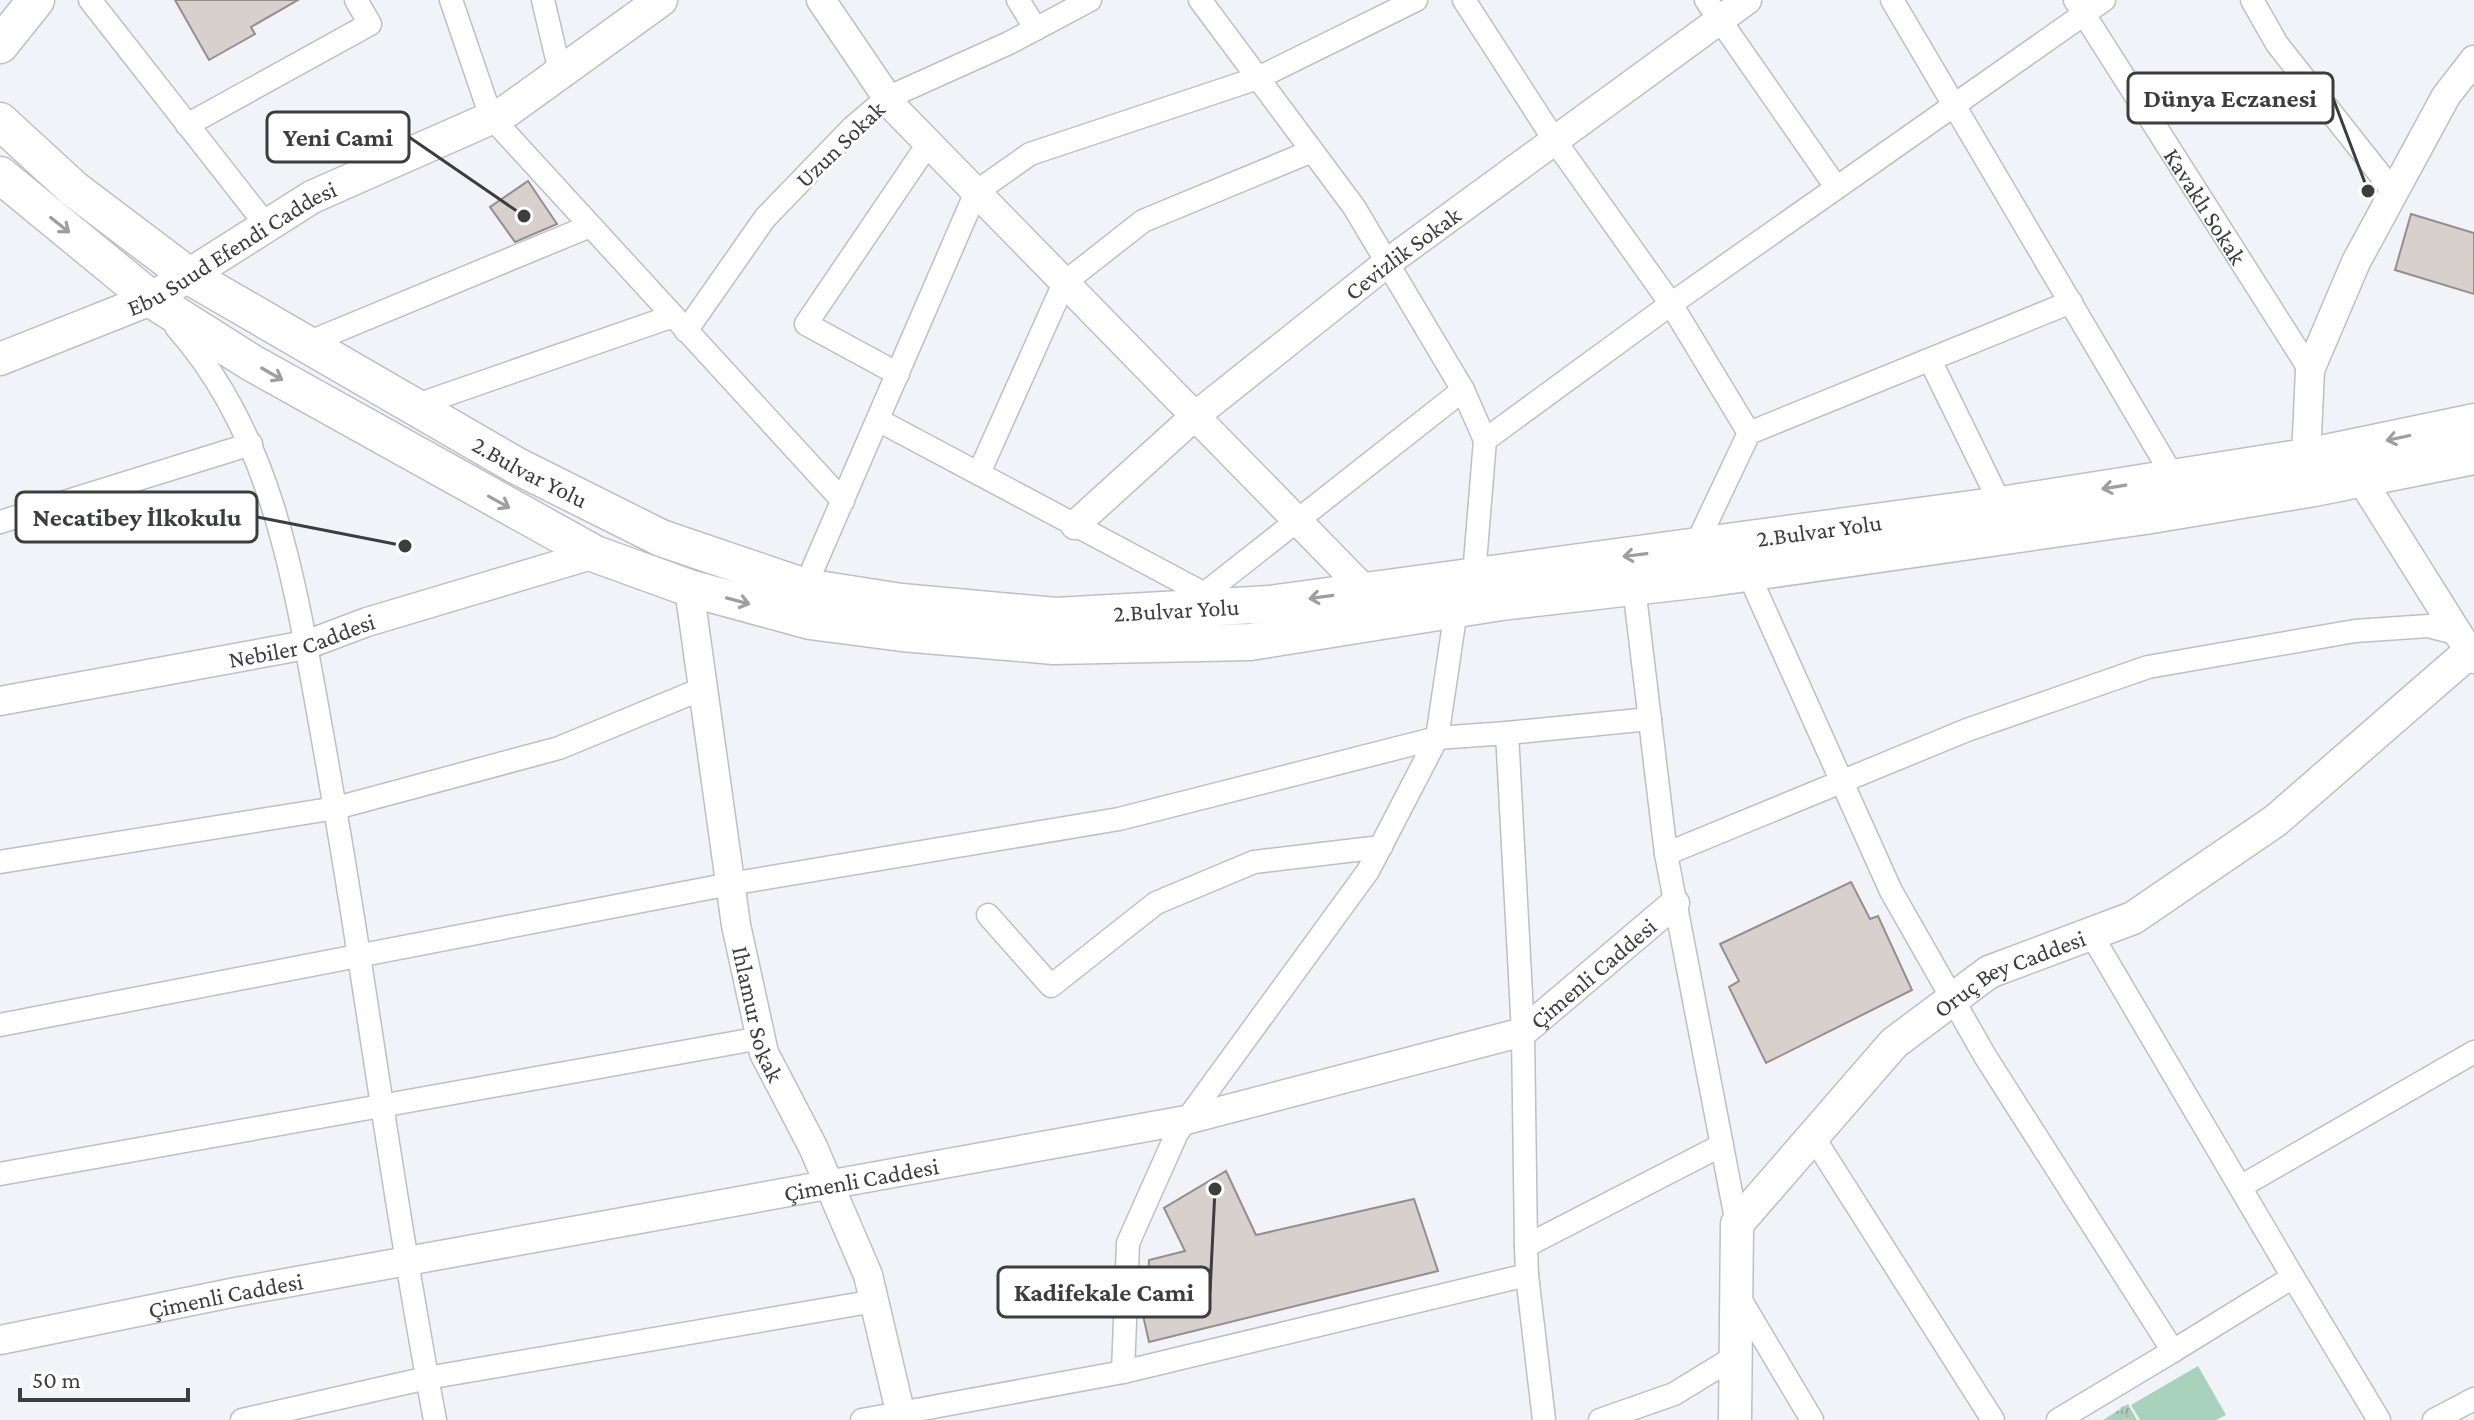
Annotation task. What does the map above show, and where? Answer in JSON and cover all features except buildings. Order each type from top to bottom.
[{"type":"main road","points":[[0,45],[36,0]]},
{"type":"main road","name":"Ebu Suud Efendi Caddesi","points":[[0,359],[151,299],[312,197],[507,111],[661,0]]},
{"type":"main road","name":"2.Bulvar Yolu","points":[[0,121],[74,189],[189,276],[517,466],[661,538],[805,587],[901,602],[1056,616],[1216,600],[1365,590],[2001,505],[2306,457],[2474,422]]},
{"type":"main road","name":"2.Bulvar Yolu","points":[[0,175],[151,299],[252,363],[595,554],[689,588],[810,621],[1054,646],[1250,642],[1456,610],[1748,573],[2145,516],[2474,456]]},
{"type":"main road","name":"Oruç Bey Caddesi","points":[[1737,1224],[1894,1043],[1989,972],[2133,918],[2275,821],[2469,648]]},
{"type":"main road","points":[[1735,1420],[1737,1224]]},
{"type":"street","points":[[90,0],[267,226]]},
{"type":"street","points":[[187,125],[370,24],[356,0]]},
{"type":"street","points":[[451,0],[491,117],[843,501]]},
{"type":"street","points":[[543,0],[560,72]]},
{"type":"street","points":[[821,0],[887,98],[928,144],[1365,590]]},
{"type":"street","points":[[1018,0],[1036,29]]},
{"type":"street","name":"Uzun Sokak","points":[[680,324],[765,218],[853,127],[887,98],[1036,29],[1090,0]]},
{"type":"street","points":[[1123,1372],[1128,1243],[1177,1133],[1368,871],[1437,738],[1456,610],[1474,575],[1485,440],[1463,390],[1354,207],[1200,0]]},
{"type":"street","points":[[805,587],[976,192],[1030,154],[1258,78],[1416,0]]},
{"type":"street","points":[[1464,0],[1555,141],[1671,304],[1749,433]]},
{"type":"street","name":"Cevizlik Sokak","points":[[1075,525],[1195,416],[1387,263],[1555,141],[1714,10],[1747,0]]},
{"type":"street","points":[[1892,0],[2174,478]]},
{"type":"street","points":[[1485,440],[1954,104],[2080,7],[2104,0]]},
{"type":"street","points":[[2252,0],[2277,44],[2394,192]]},
{"type":"street","name":"Kavaklı Sokak","points":[[2080,7],[2310,370]]},
{"type":"street","points":[[1714,10],[1836,187]]},
{"type":"street","points":[[2306,457],[2310,370],[2356,262],[2446,96],[2474,60]]},
{"type":"street","points":[[898,374],[806,324],[928,144]]},
{"type":"street","points":[[979,473],[1064,283],[1143,221],[1312,151]]},
{"type":"street","points":[[305,344],[590,226]]},
{"type":"street","points":[[151,299],[207,362],[251,444],[290,561],[336,808],[406,1263],[435,1420]]},
{"type":"street","points":[[1695,547],[1749,433],[2071,302]]},
{"type":"street","points":[[414,406],[680,324]]},
{"type":"street","points":[[1930,360],[2001,505]]},
{"type":"street","points":[[878,420],[1216,600],[1298,521],[1463,390]]},
{"type":"street","points":[[0,522],[251,444]]},
{"type":"street","points":[[2361,479],[2469,648]]},
{"type":"street","name":"Nebiler Caddesi","points":[[0,701],[306,645],[367,622],[595,554]]},
{"type":"street","points":[[1748,573],[1891,891],[1985,1056],[2173,1351]]},
{"type":"street","points":[[1634,587],[1666,854],[1737,1224]]},
{"type":"street","name":"Ihlamur Sokak","points":[[689,588],[730,884],[764,1053],[829,1184],[875,1301],[900,1416]]},
{"type":"street","points":[[1666,854],[1967,730],[2148,667],[2355,631],[2428,626],[2469,648]]},
{"type":"street","points":[[0,862],[336,808],[559,748],[704,688]]},
{"type":"street","points":[[0,1025],[730,884],[1119,819],[1437,738],[1650,719]]},
{"type":"street","points":[[1507,733],[1523,1032],[1527,1275],[1544,1420]]},
{"type":"street","points":[[988,915],[1051,986],[1156,903],[1254,862],[1381,847]]},
{"type":"street","name":"Çimenli Caddesi","points":[[0,1340],[236,1292],[1186,1120],[1523,1032],[1675,903]]},
{"type":"street","points":[[2091,934],[2379,1420]]},
{"type":"street","points":[[0,1174],[761,1038]]},
{"type":"street","points":[[2240,1187],[2474,1052]]},
{"type":"street","points":[[1812,1135],[1993,1420]]},
{"type":"street","points":[[1526,1246],[1722,1145]]},
{"type":"street","points":[[862,1420],[900,1416],[1123,1372],[1527,1275]]},
{"type":"street","points":[[2058,1420],[2293,1277]]},
{"type":"street","points":[[1736,1293],[1812,1420]]},
{"type":"street","points":[[242,1420],[427,1378],[875,1301]]},
{"type":"street","points":[[1600,1420],[1674,1394],[1736,1356]]},
{"type":"street","points":[[2434,1420],[2474,1399]]},
{"type":"green space","points":[[2198,1366],[2226,1415],[2216,1420],[2140,1420],[2131,1405]]},
{"type":"green space","points":[[2128,1404],[2137,1420],[2103,1420]]},
{"type":"place","name":"Dünya Eczanesi","points":[[2368,191]]},
{"type":"place","name":"Yeni Cami","points":[[524,216]]},
{"type":"place","name":"Necatibey İlkokulu","points":[[405,546]]},
{"type":"place","name":"Kadifekale Cami","points":[[1215,1189]]}]
